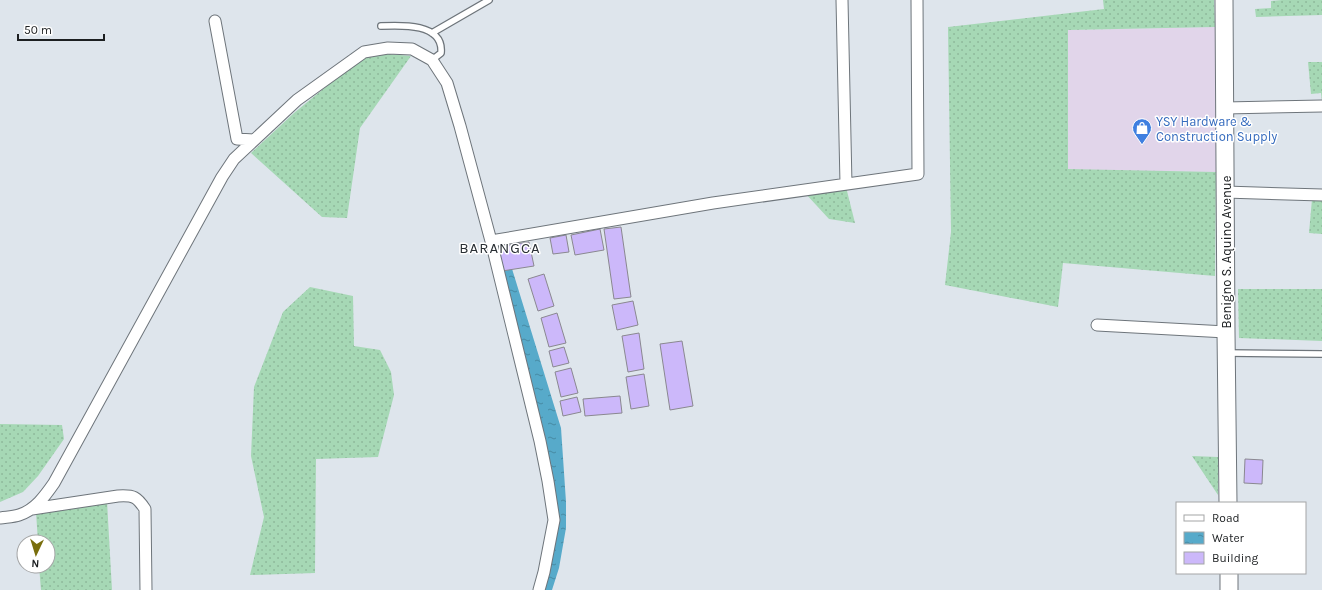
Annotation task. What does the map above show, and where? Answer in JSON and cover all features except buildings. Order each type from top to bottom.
[{"type":"main road","name":"Benigno S. Aquino Avenue","points":[[1224,0],[1228,502]]},
{"type":"main road","points":[[1229,574],[1229,590]]},
{"type":"street","points":[[843,0],[846,184]]},
{"type":"street","points":[[490,241],[713,203],[918,174],[917,0]]},
{"type":"street","points":[[215,21],[237,139],[254,140]]},
{"type":"street","points":[[0,518],[19,515],[39,503],[54,483],[222,177],[234,159],[297,100],[364,52],[388,48],[412,49],[432,60],[447,83],[460,126],[490,241],[540,441],[554,520],[539,590]]},
{"type":"street","points":[[1225,108],[1322,106]]},
{"type":"street","points":[[1225,192],[1322,194]]},
{"type":"street","points":[[1097,325],[1226,332]]},
{"type":"street","points":[[28,510],[118,496],[128,495],[138,498],[145,509],[146,590]]},
{"type":"lane","points":[[432,33],[489,0]]},
{"type":"lane","points":[[381,26],[410,26],[432,33],[439,39],[442,46],[442,52],[432,60]]},
{"type":"lane","points":[[1227,353],[1322,354]]},
{"type":"shaded area","points":[[1215,27],[1216,172],[1068,170],[1068,30]]},
{"type":"green space","points":[[1103,0],[1214,0],[1215,27],[1068,30],[1068,169],[1216,172],[1215,276],[1063,263],[1058,307],[945,285],[951,232],[948,27],[1104,9]]},
{"type":"green space","points":[[1322,0],[1322,15],[1256,17],[1255,9],[1271,8],[1271,1]]},
{"type":"green space","points":[[388,54],[411,56],[360,128],[347,218],[322,217],[251,153],[294,113],[339,76],[365,58]]},
{"type":"green space","points":[[1308,62],[1322,62],[1322,101],[1321,93],[1311,94]]},
{"type":"green space","points":[[846,187],[855,223],[829,219],[805,193]]},
{"type":"green space","points":[[1312,199],[1322,199],[1322,234],[1309,233]]},
{"type":"green space","points":[[310,287],[353,296],[354,346],[380,350],[391,372],[394,395],[378,457],[316,459],[315,573],[250,575],[264,517],[251,456],[254,387],[283,312]]},
{"type":"green space","points":[[1238,289],[1322,289],[1322,341],[1239,338]]},
{"type":"green space","points":[[0,424],[62,425],[64,439],[38,476],[23,492],[0,502]]},
{"type":"green space","points":[[1192,456],[1218,457],[1218,495]]},
{"type":"green space","points":[[107,501],[112,590],[41,590],[40,574],[56,574],[56,534],[37,534],[36,512]]},
{"type":"water","points":[[502,233],[561,428],[566,502],[566,528],[559,568],[552,590],[543,590],[552,559],[559,517],[546,441],[494,236]]},
{"type":"place","name":"YSY Hardware & Construction Supply","points":[[1142,145]]},
{"type":"district","name":"BARANGCA","points":[[500,248]]}]
